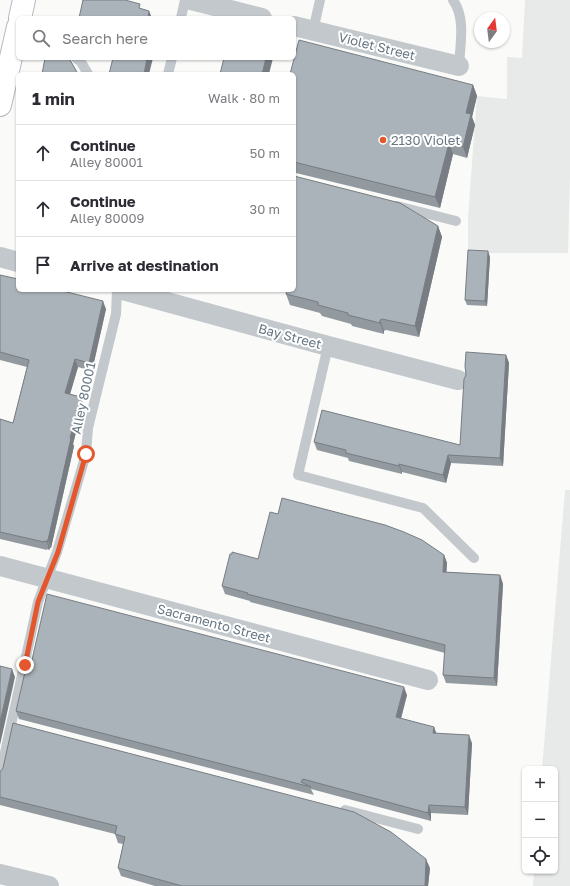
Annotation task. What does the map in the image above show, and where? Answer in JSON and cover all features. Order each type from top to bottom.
[{"type":"main road","points":[[20,16],[24,0]]},
{"type":"main road","points":[[0,105],[16,35]]},
{"type":"street","points":[[191,0],[254,16]]},
{"type":"street","name":"Violet Street","points":[[296,27],[459,66]]},
{"type":"street","points":[[0,257],[16,261]]},
{"type":"street","name":"Bay Street","points":[[130,292],[458,380]]},
{"type":"street","name":"Sacramento Street","points":[[0,566],[428,680]]},
{"type":"street","points":[[0,874],[49,886]]},
{"type":"lane","points":[[181,16],[185,0]]},
{"type":"lane","points":[[313,31],[320,0]]},
{"type":"lane","points":[[453,0],[461,17],[459,66]]},
{"type":"lane","points":[[78,60],[87,72]]},
{"type":"lane","points":[[168,72],[172,60]]},
{"type":"lane","points":[[387,203],[456,221]]},
{"type":"lane","name":"Alley 80001","points":[[0,775],[16,724],[38,602],[58,552],[86,454],[88,428],[116,314],[117,292]]},
{"type":"lane","points":[[328,346],[298,475],[423,508],[474,558]]},
{"type":"lane","points":[[334,807],[418,829]]},
{"type":"shaded area","points":[[525,0],[570,0],[570,174],[568,253],[468,253],[468,217],[477,96],[507,99],[507,57],[522,58]]},
{"type":"shaded area","points":[[565,490],[570,490],[570,886],[533,886],[534,874],[558,874],[558,766],[542,766]]},
{"type":"building","points":[[83,0],[125,0],[140,4],[139,8],[149,11],[148,16],[79,16]]},
{"type":"building","name":"2130 Violet","points":[[299,40],[473,85],[466,113],[471,114],[463,147],[449,143],[435,197],[296,162],[296,72],[291,72],[294,60],[296,60],[296,51]]},
{"type":"building","points":[[45,60],[70,60],[77,72],[42,72]]},
{"type":"building","points":[[112,60],[147,60],[144,72],[110,72]]},
{"type":"building","points":[[224,60],[266,60],[262,72],[220,72]]},
{"type":"building","points":[[296,177],[400,203],[438,226],[415,326],[382,319],[380,320],[380,323],[348,315],[348,313],[318,305],[318,302],[286,294],[286,292],[296,292]]},
{"type":"building","points":[[468,250],[488,251],[485,301],[465,300]]},
{"type":"building","points":[[0,275],[16,279],[16,292],[67,292],[103,301],[89,363],[75,359],[65,393],[81,397],[70,438],[47,542],[0,532],[0,419],[13,423],[29,360],[0,352]]},
{"type":"building","points":[[466,352],[506,355],[500,458],[448,455],[443,475],[346,453],[346,450],[314,442],[322,410],[460,445],[464,379],[466,375]]},
{"type":"building","points":[[282,498],[385,525],[422,540],[444,555],[443,572],[500,575],[494,678],[443,675],[445,645],[247,594],[248,593],[222,586],[230,554],[232,554],[232,552],[258,559],[270,512],[278,514]]},
{"type":"building","points":[[47,594],[404,687],[396,717],[434,727],[433,733],[469,735],[465,807],[429,805],[428,813],[303,779],[301,782],[311,787],[16,711],[25,672],[29,673]]},
{"type":"building","points":[[0,666],[12,669],[0,722]]},
{"type":"building","points":[[13,723],[354,812],[391,832],[426,859],[425,886],[182,886],[118,868],[125,837],[115,834],[117,826],[0,797],[0,772],[3,768]]},
{"type":"place","name":"2130 Violet","points":[[383,140]]},
{"type":"route","points":[[25,665],[38,602],[58,552],[86,454]]}]
